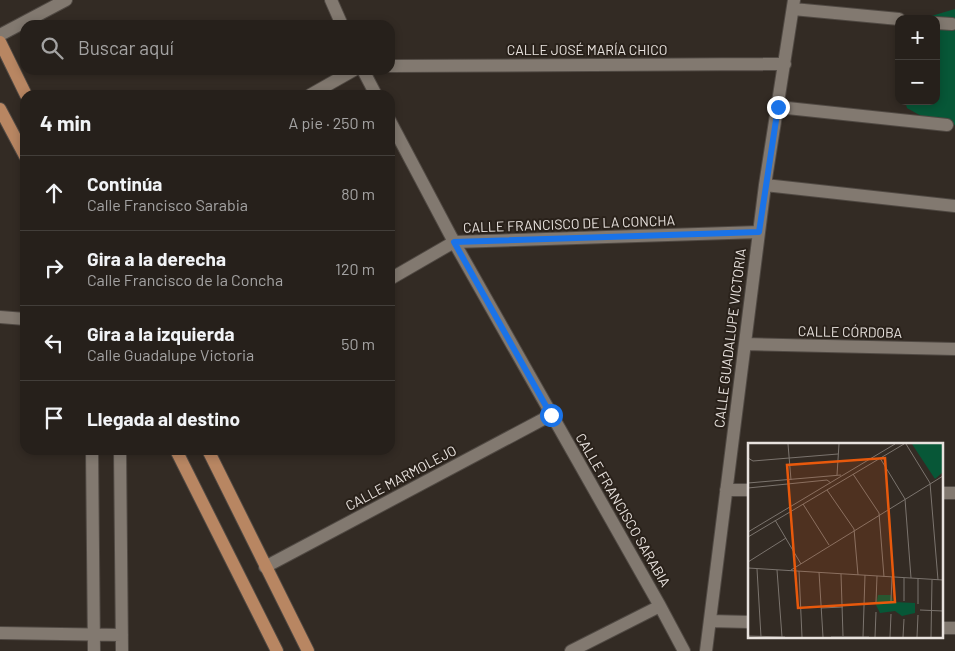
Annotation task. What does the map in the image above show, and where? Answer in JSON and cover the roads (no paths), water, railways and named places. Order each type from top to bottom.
[{"type":"main road","points":[[0,42],[24,90]]},
{"type":"main road","points":[[0,108],[20,146]]},
{"type":"main road","points":[[179,455],[277,651]]},
{"type":"main road","points":[[210,455],[308,651]]},
{"type":"street","points":[[27,20],[66,0]]},
{"type":"street","points":[[331,0],[340,20]]},
{"type":"street","points":[[793,4],[895,18]]},
{"type":"street","name":"CALLE GUADALUPE VICTORIA","points":[[706,651],[765,185],[793,4]]},
{"type":"street","points":[[940,22],[952,24]]},
{"type":"street","points":[[0,34],[20,24]]},
{"type":"street","name":"CALLE JOSÉ MARÍA CHICO","points":[[395,66],[785,64]]},
{"type":"street","points":[[319,90],[345,75]]},
{"type":"street","points":[[366,75],[373,90]]},
{"type":"street","points":[[778,107],[947,125]]},
{"type":"street","name":"CALLE FRANCISCO SARABIA","points":[[395,130],[454,242],[684,651]]},
{"type":"street","points":[[765,185],[955,206]]},
{"type":"street","name":"CALLE FRANCISCO DE LA CONCHA","points":[[395,276],[454,242],[759,232]]},
{"type":"street","points":[[0,317],[20,319]]},
{"type":"street","name":"CALLE CÓRDOBA","points":[[745,344],[955,349]]},
{"type":"street","name":"CALLE MARMOLEJO","points":[[265,567],[551,415]]},
{"type":"street","points":[[92,455],[94,651]]},
{"type":"street","points":[[120,455],[122,651]]},
{"type":"street","points":[[726,490],[748,490]]},
{"type":"street","points":[[942,493],[955,494]]},
{"type":"street","points":[[571,651],[660,606]]},
{"type":"street","points":[[710,621],[748,622]]},
{"type":"street","points":[[942,628],[955,628]]},
{"type":"street","points":[[0,633],[122,635]]}]
